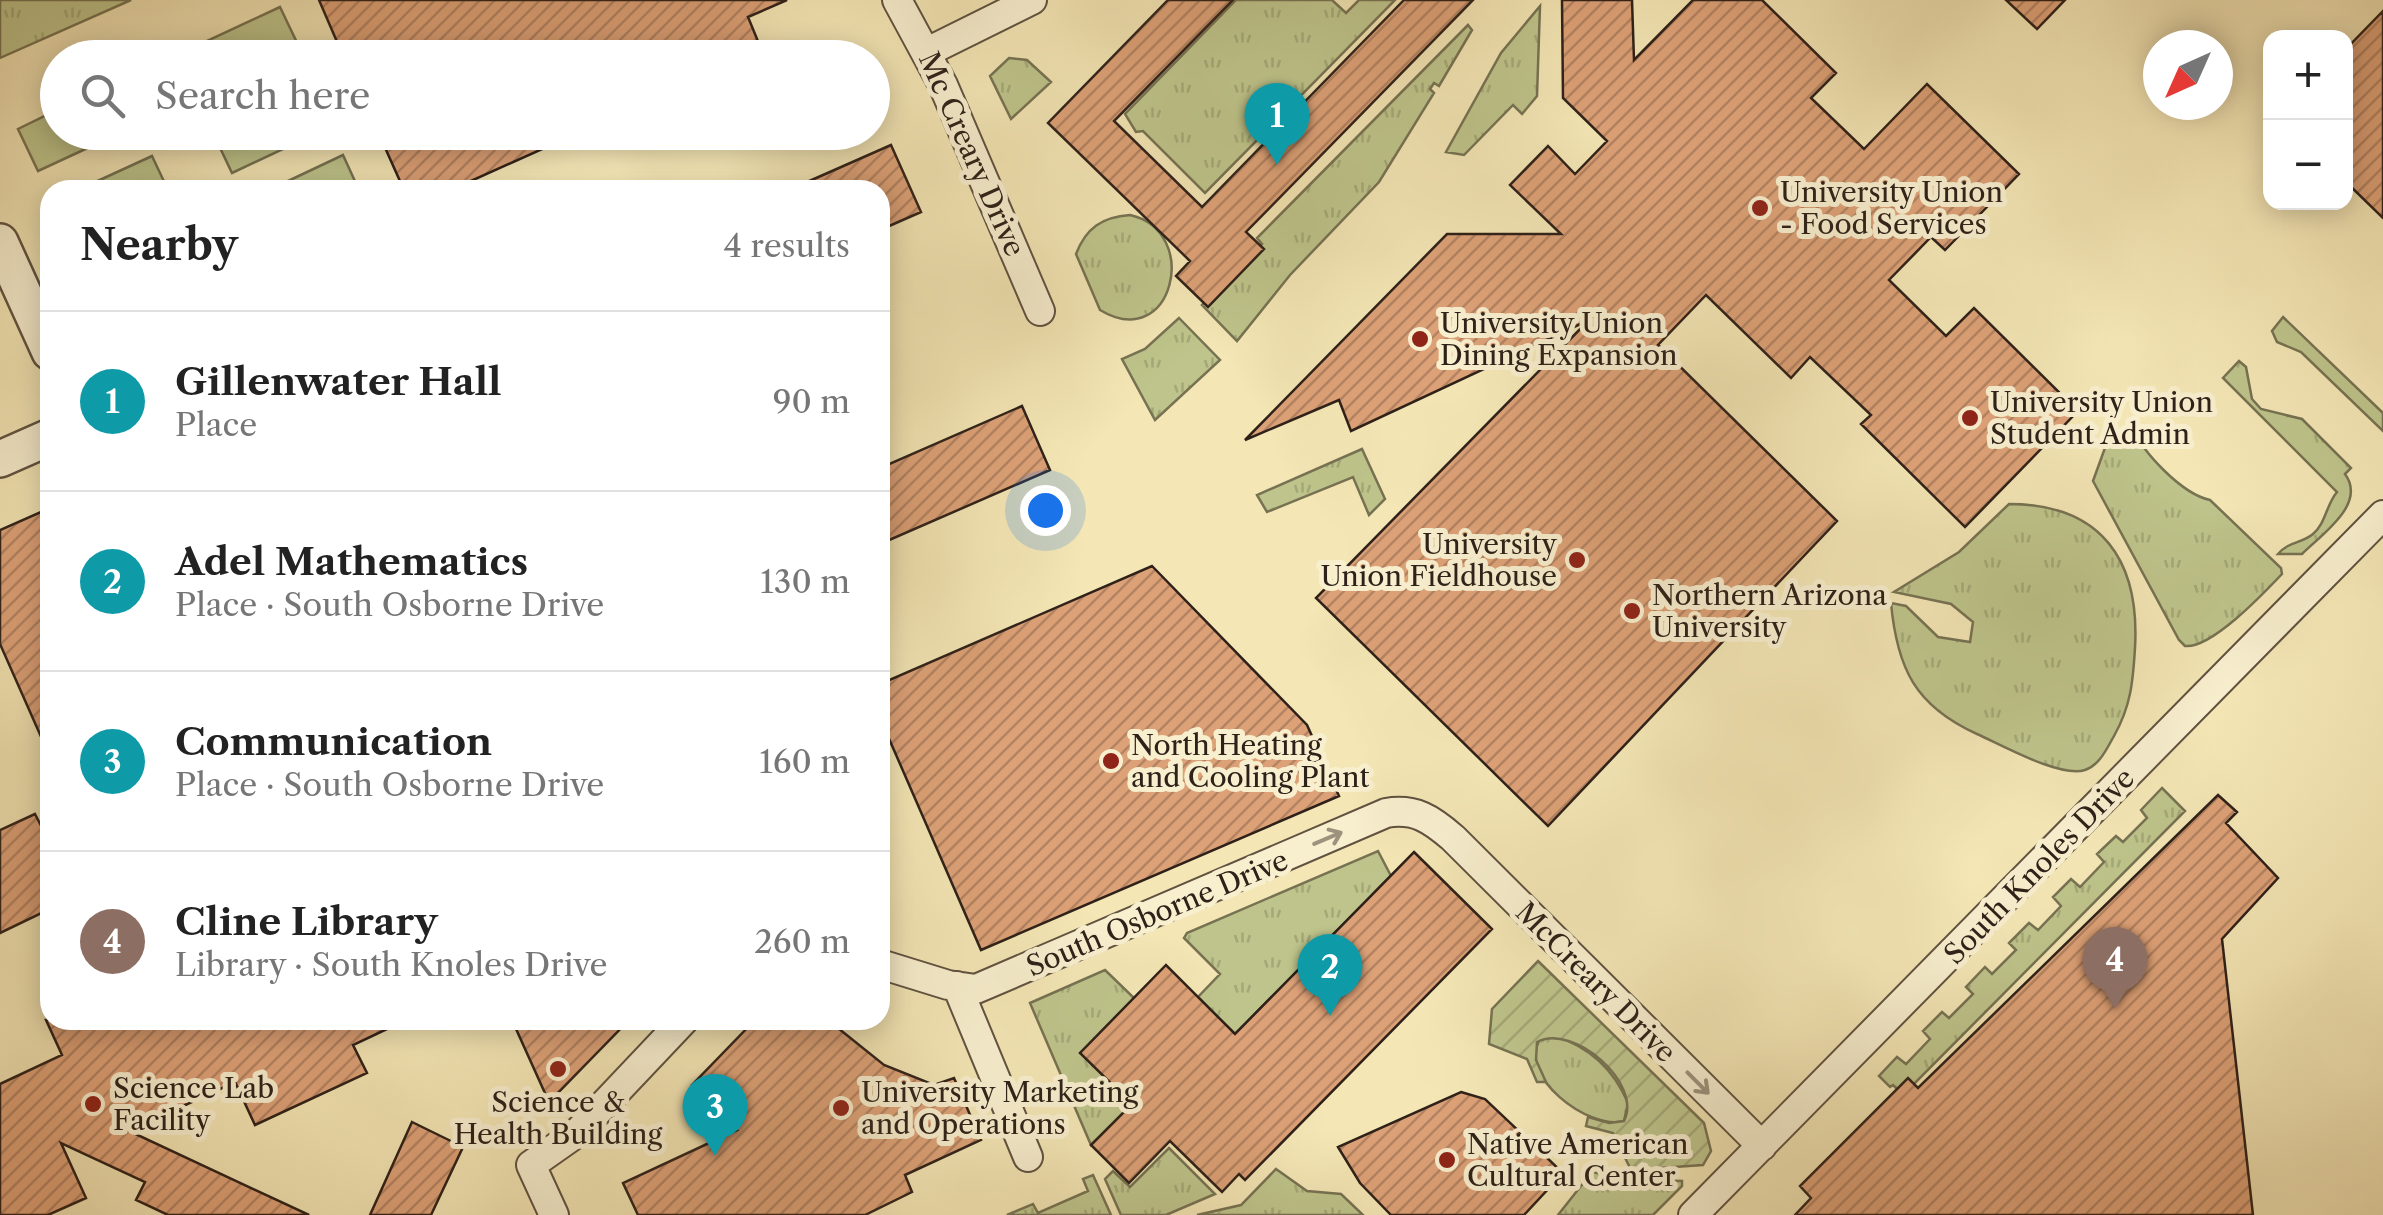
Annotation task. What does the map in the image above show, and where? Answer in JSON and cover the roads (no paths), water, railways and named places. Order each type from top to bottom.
[{"type":"street","name":"Mc Creary Drive","points":[[897,0],[928,52],[1040,311]]},
{"type":"street","points":[[928,52],[1032,0]]},
{"type":"street","points":[[0,242],[40,330]]},
{"type":"street","points":[[0,459],[40,441]]},
{"type":"street","name":"South Knoles Drive","points":[[1693,1215],[2383,515]]},
{"type":"street","name":"South Osborne Drive","points":[[890,967],[976,989],[1386,813],[1404,810],[1430,818]]},
{"type":"street","name":"McCreary Drive","points":[[1430,818],[1762,1146]]},
{"type":"street","points":[[957,986],[1028,1157]]},
{"type":"street","points":[[554,1215],[531,1166],[578,1132],[675,1030]]},
{"type":"place","name":"Gillenwater Hall","points":[[1277,165]]},
{"type":"place","name":"University Union - Food Services","points":[[1760,208]]},
{"type":"place","name":"University Union Dining Expansion","points":[[1420,339]]},
{"type":"place","name":"University Union Student Admin","points":[[1970,418]]},
{"type":"place","name":"University Union Fieldhouse","points":[[1577,560]]},
{"type":"place","name":"Northern Arizona University","points":[[1632,611]]},
{"type":"place","name":"North Heating and Cooling Plant","points":[[1111,761]]},
{"type":"place","name":"Cline Library","points":[[2115,1009]]},
{"type":"place","name":"Adel Mathematics","points":[[1330,1016]]},
{"type":"place","name":"Science & Health Building","points":[[558,1069]]},
{"type":"place","name":"Science Lab Facility","points":[[93,1104]]},
{"type":"place","name":"University Marketing and Operations","points":[[841,1108]]},
{"type":"place","name":"Communication","points":[[715,1156]]},
{"type":"place","name":"Native American Cultural Center","points":[[1447,1160]]}]
